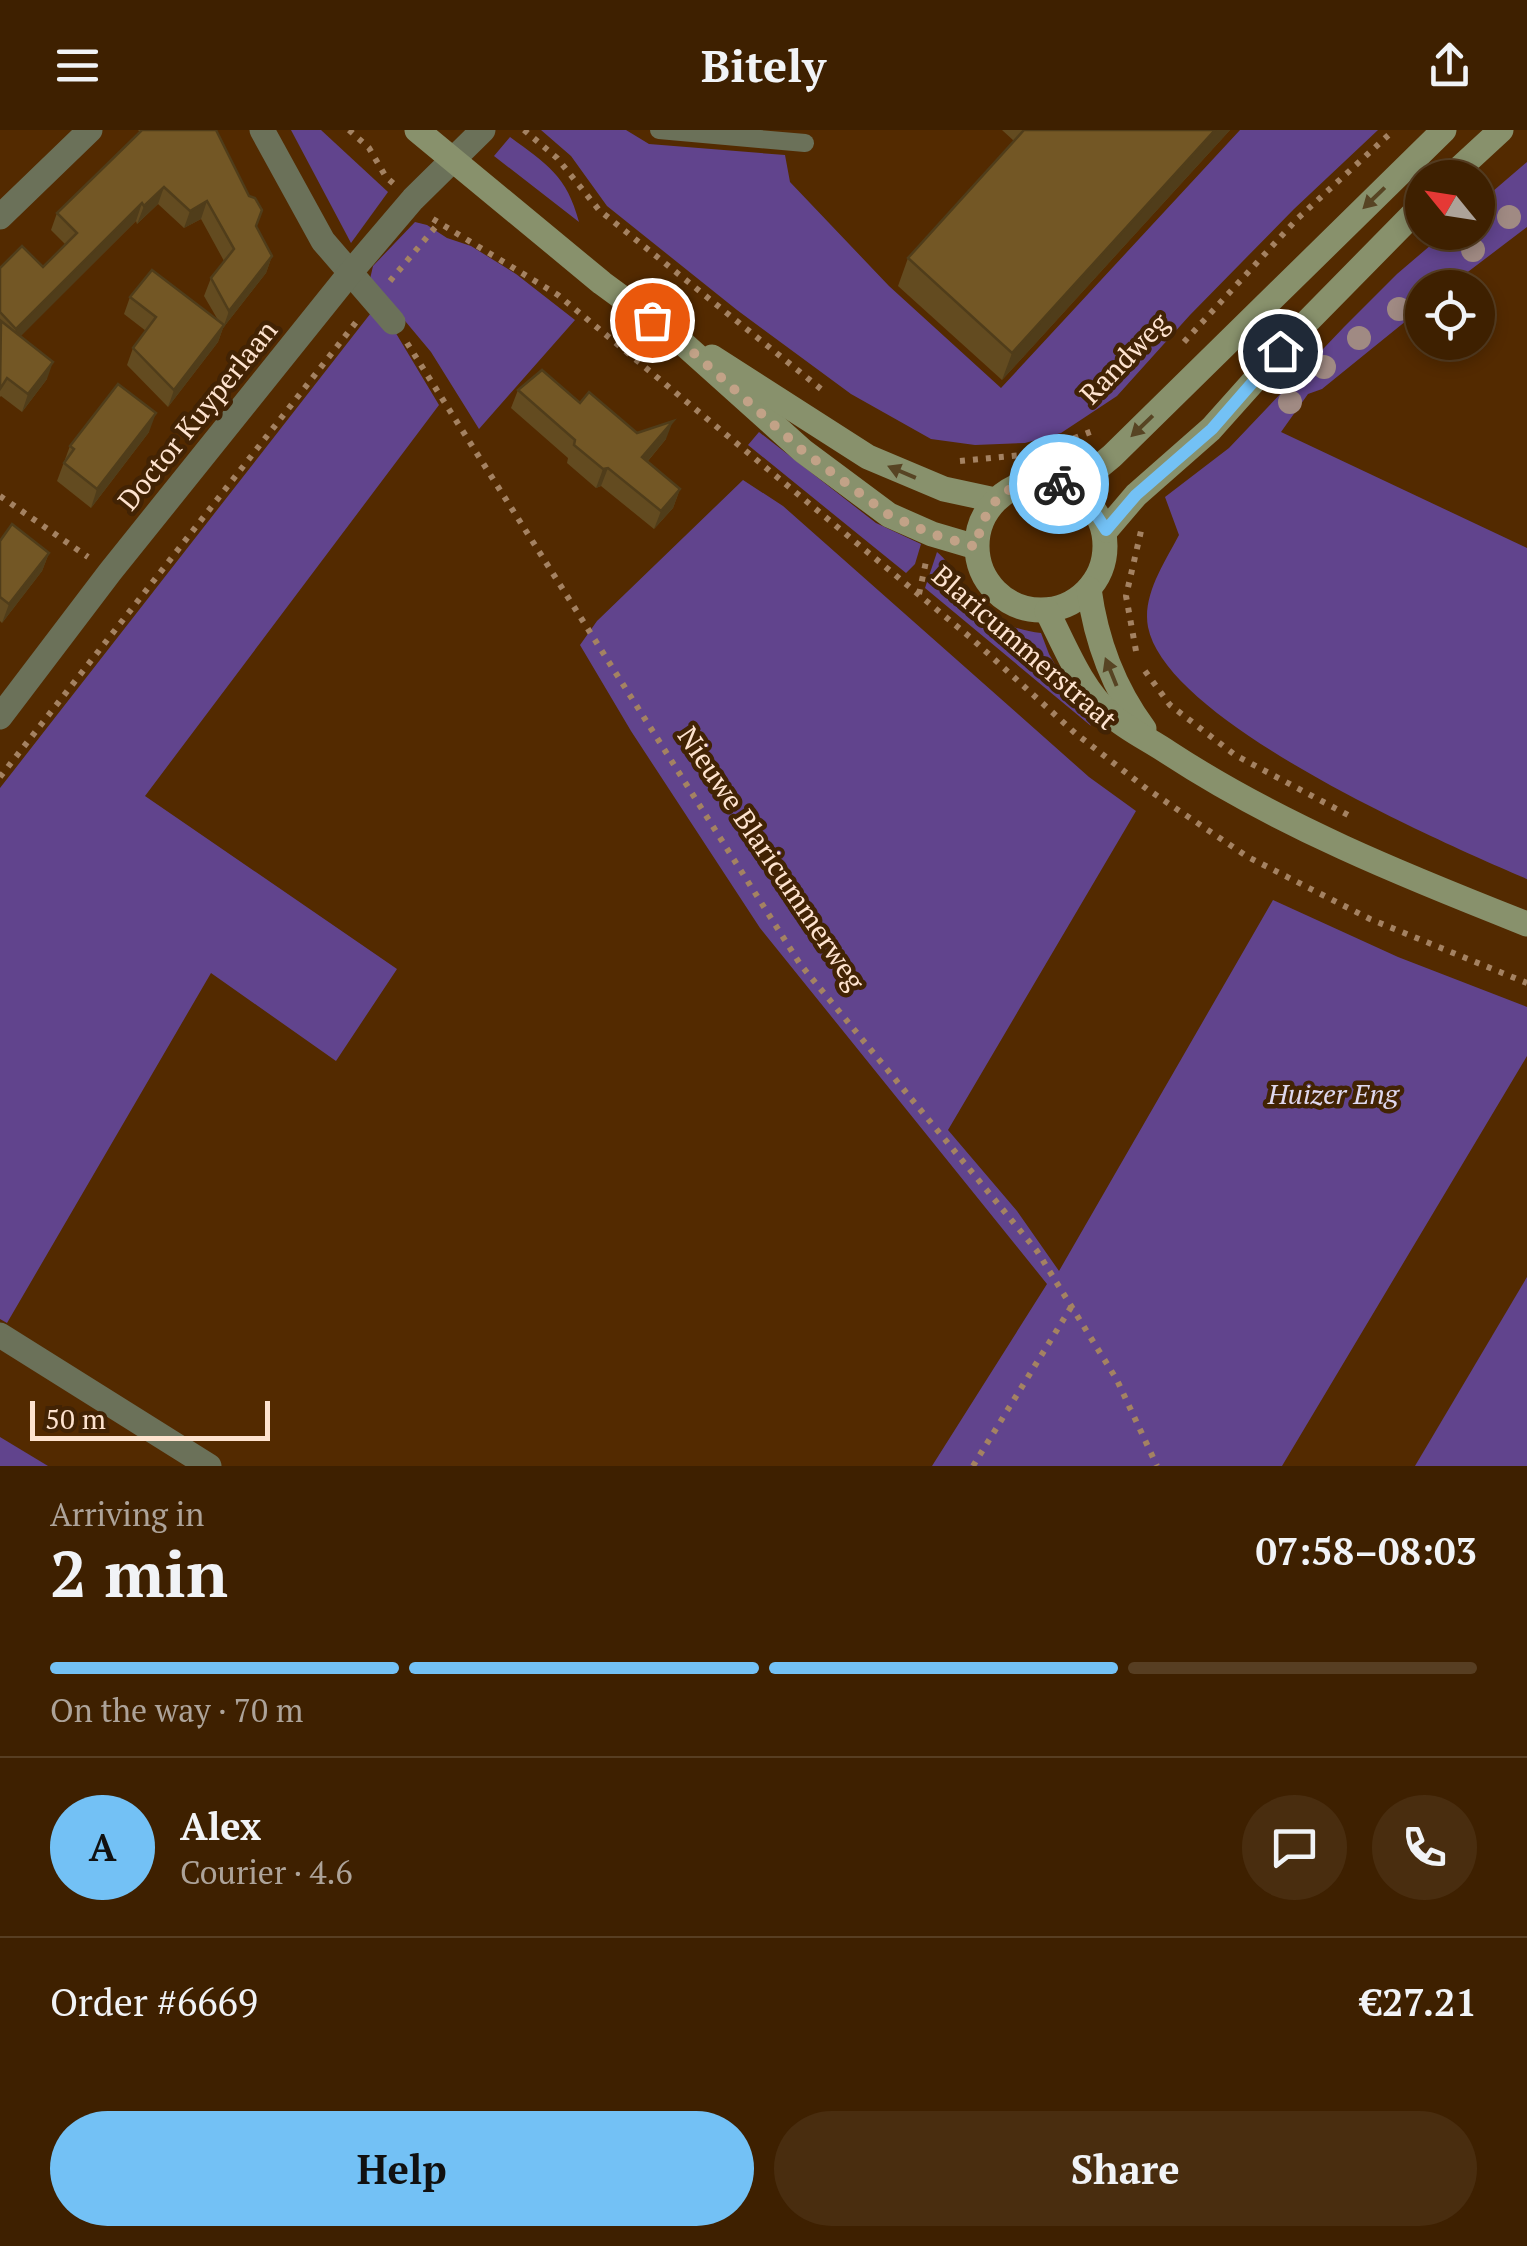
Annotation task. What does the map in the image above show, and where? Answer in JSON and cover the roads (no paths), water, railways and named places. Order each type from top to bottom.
[{"type":"main road","name":"Blaricummerstraat","points":[[417,130],[602,283],[677,338],[803,451],[889,515],[976,547]]},
{"type":"main road","points":[[1072,489],[1112,456],[1444,130]]},
{"type":"main road","points":[[1469,160],[1501,130]]},
{"type":"main road","points":[[1106,530],[1088,502],[1072,489],[1045,481],[1018,485],[995,500],[981,522],[976,547],[980,568],[998,594],[1026,608],[1048,612],[1071,606],[1090,589],[1100,571],[1106,530],[1136,495],[1212,429],[1304,325],[1405,222]]},
{"type":"main road","name":"Blaricummerstraat","points":[[677,338],[733,367],[868,457],[944,488],[995,500]]},
{"type":"main road","name":"Blaricummerstraat","points":[[1090,589],[1098,639],[1123,701],[1156,744]]},
{"type":"main road","name":"Blaricummerstraat","points":[[1048,612],[1093,696],[1111,715],[1212,781],[1398,873],[1527,924]]},
{"type":"street","points":[[0,217],[90,130]]},
{"type":"street","points":[[262,130],[324,240],[394,322]]},
{"type":"street","name":"Doctor Kuyperlaan","points":[[0,716],[350,273],[413,200],[483,130]]},
{"type":"street","points":[[0,1335],[209,1466]]},
{"type":"lane","points":[[660,130],[805,142]]},
{"type":"park label","name":"Huizer Eng","points":[[1333,1093]]}]
